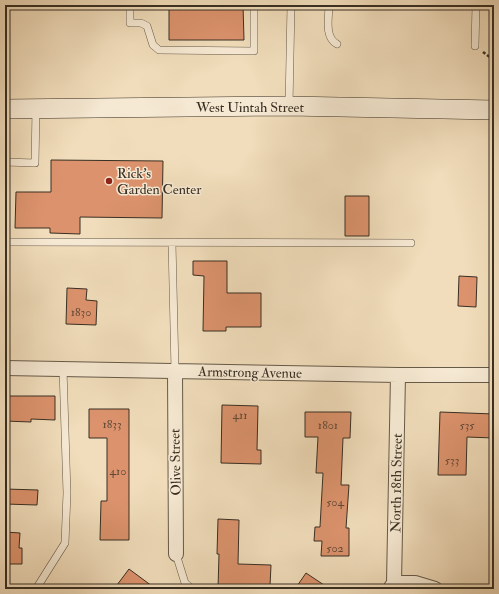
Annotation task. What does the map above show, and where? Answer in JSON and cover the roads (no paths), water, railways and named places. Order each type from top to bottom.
[{"type":"main road","name":"West Uintah Street","points":[[5,109],[289,106],[494,110]]},
{"type":"street","name":"Armstrong Avenue","points":[[5,368],[398,375],[494,375]]},
{"type":"street","name":"Olive Street","points":[[175,370],[176,554]]},
{"type":"street","name":"North 18th Street","points":[[392,586],[398,375]]},
{"type":"street","points":[[392,586],[415,583],[436,589]]},
{"type":"lane","points":[[130,5],[130,23],[141,23],[147,26],[151,42],[155,48],[159,50],[254,51],[254,5]]},
{"type":"lane","points":[[289,106],[291,5]]},
{"type":"lane","points":[[329,5],[329,35],[337,44]]},
{"type":"lane","points":[[475,46],[476,5]]},
{"type":"lane","points":[[5,162],[35,163],[36,109]]},
{"type":"lane","points":[[5,242],[411,243]]},
{"type":"lane","points":[[172,242],[175,370]]},
{"type":"lane","points":[[36,589],[65,543],[67,493],[63,369]]},
{"type":"lane","points":[[176,554],[185,583],[192,589]]},
{"type":"place","name":"Rick's Garden Center","points":[[109,181]]}]
